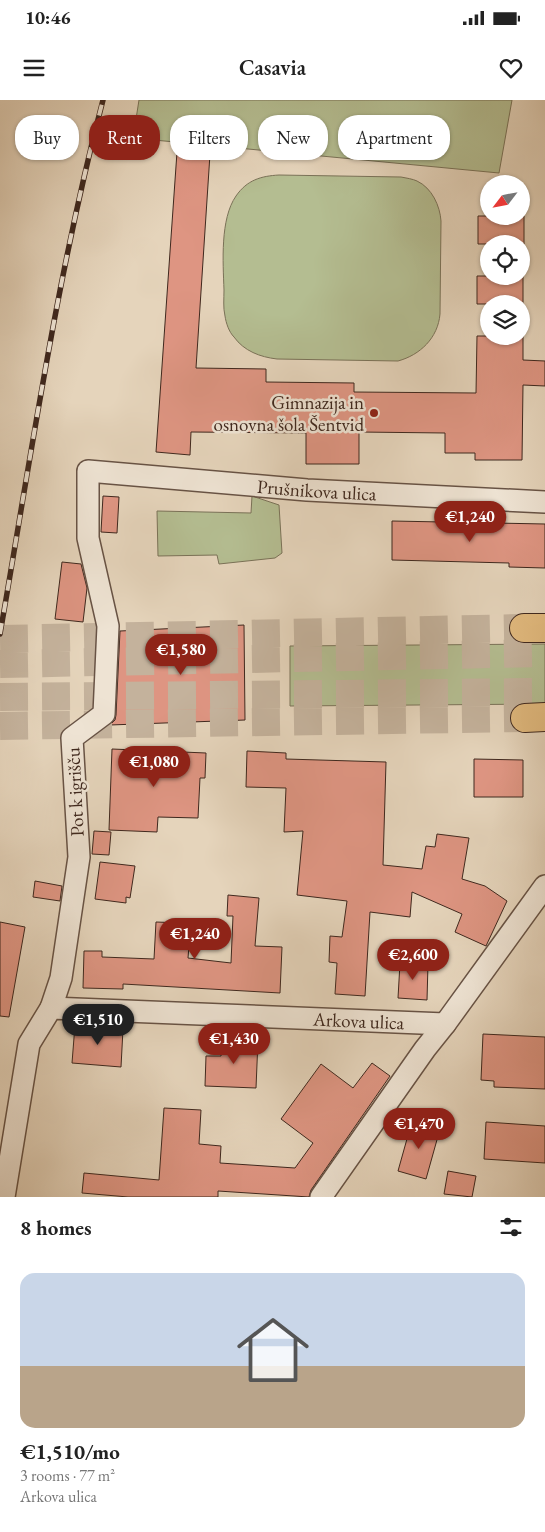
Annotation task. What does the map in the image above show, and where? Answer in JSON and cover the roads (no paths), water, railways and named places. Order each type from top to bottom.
[{"type":"street","name":"Prušnikova ulica","points":[[88,472],[307,490],[545,502]]},
{"type":"street","name":"Pot k igrišču","points":[[51,1008],[61,978],[79,857],[72,738],[104,714],[108,626],[88,538],[88,472]]},
{"type":"street","points":[[321,1197],[424,1049],[445,1024],[545,886]]},
{"type":"street","name":"Arkova ulica","points":[[51,1008],[445,1024]]},
{"type":"street","points":[[4,1197],[28,1044],[51,1008]]},
{"type":"tunnel","points":[[0,639],[524,628]]},
{"type":"tunnel","points":[[0,664],[545,653]]},
{"type":"tunnel","points":[[0,697],[545,692]]},
{"type":"tunnel","points":[[0,726],[525,718]]},
{"type":"railway","points":[[0,634],[58,299],[103,100]]},
{"type":"place","name":"Gimnazija in osnovna šola Šentvid","points":[[374,413]]}]
